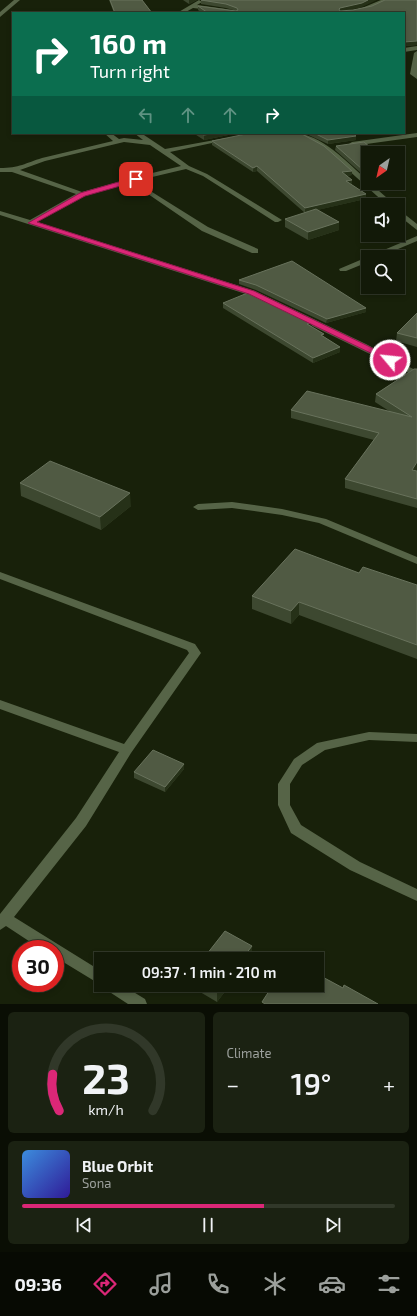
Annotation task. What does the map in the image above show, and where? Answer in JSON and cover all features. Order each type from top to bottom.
[{"type":"street","points":[[0,16],[17,0]]},
{"type":"street","points":[[181,12],[201,0]]},
{"type":"street","points":[[348,12],[363,9],[385,0]]},
{"type":"street","points":[[194,3],[229,12]]},
{"type":"street","points":[[405,50],[417,48]]},
{"type":"street","points":[[417,53],[413,74],[417,78]]},
{"type":"street","points":[[108,134],[117,142]]},
{"type":"street","points":[[138,134],[187,167],[205,175],[278,220]]},
{"type":"street","points":[[298,134],[331,148],[385,198]]},
{"type":"street","points":[[342,146],[417,135]]},
{"type":"street","points":[[164,151],[233,137]]},
{"type":"street","points":[[0,170],[13,170],[26,167],[43,160],[124,140],[152,143]]},
{"type":"street","points":[[31,223],[82,194],[187,167]]},
{"type":"street","points":[[13,170],[82,194]]},
{"type":"street","points":[[125,182],[150,192],[205,229],[255,251]]},
{"type":"street","points":[[0,213],[252,293],[363,346],[417,374]]},
{"type":"street","points":[[405,217],[417,228]]},
{"type":"street","points":[[389,250],[417,238]]},
{"type":"street","points":[[343,269],[361,262]]},
{"type":"street","points":[[198,508],[232,505],[289,513],[322,521],[417,561]]},
{"type":"street","points":[[0,575],[191,647],[195,653],[127,750],[81,822],[3,922],[36,940]]},
{"type":"street","points":[[0,704],[127,750]]},
{"type":"street","points":[[417,738],[411,736],[369,736],[321,746],[298,762],[294,768],[284,784],[284,805],[296,829],[355,866],[417,895]]},
{"type":"street","points":[[64,956],[94,975]]},
{"type":"street","points":[[121,992],[140,1004]]},
{"type":"building","points":[[110,0],[142,0],[151,12],[115,12]]},
{"type":"building","points":[[201,0],[368,0],[362,3],[340,8],[340,11],[372,6],[385,0],[417,0],[417,41],[405,42],[405,12],[207,12],[198,6],[238,10],[237,8],[226,4]]},
{"type":"building","points":[[246,134],[302,134],[324,146],[352,171],[342,172],[352,180],[346,181],[366,194],[305,208],[257,166],[253,168],[212,141]]},
{"type":"building","points":[[316,134],[353,134],[356,136],[328,140]]},
{"type":"building","points":[[364,142],[369,146],[361,146],[361,168],[336,146]]},
{"type":"building","points":[[316,209],[339,222],[308,232],[285,219]]},
{"type":"building","points":[[292,261],[366,308],[327,319],[256,285],[239,280]]},
{"type":"building","points":[[250,292],[312,323],[307,324],[324,334],[321,335],[340,347],[313,358],[223,303]]},
{"type":"building","points":[[417,313],[417,338],[397,333]]},
{"type":"building","points":[[414,369],[417,369],[417,462],[412,470],[417,471],[417,499],[345,479],[379,433],[291,410],[307,391],[412,417],[376,394]]},
{"type":"building","points":[[50,461],[130,493],[100,517],[20,483]]},
{"type":"building","points":[[295,549],[359,573],[363,567],[417,585],[417,645],[299,602],[291,611],[252,596]]},
{"type":"building","points":[[153,750],[184,764],[165,787],[134,772]]},
{"type":"building","points":[[225,931],[252,946],[247,952],[208,952]]},
{"type":"building","points":[[324,978],[343,988],[344,985],[378,1004],[265,1004],[262,1002],[268,992],[324,992]]},
{"type":"route","points":[[136,179],[82,194],[31,223],[252,293],[390,360]]}]
